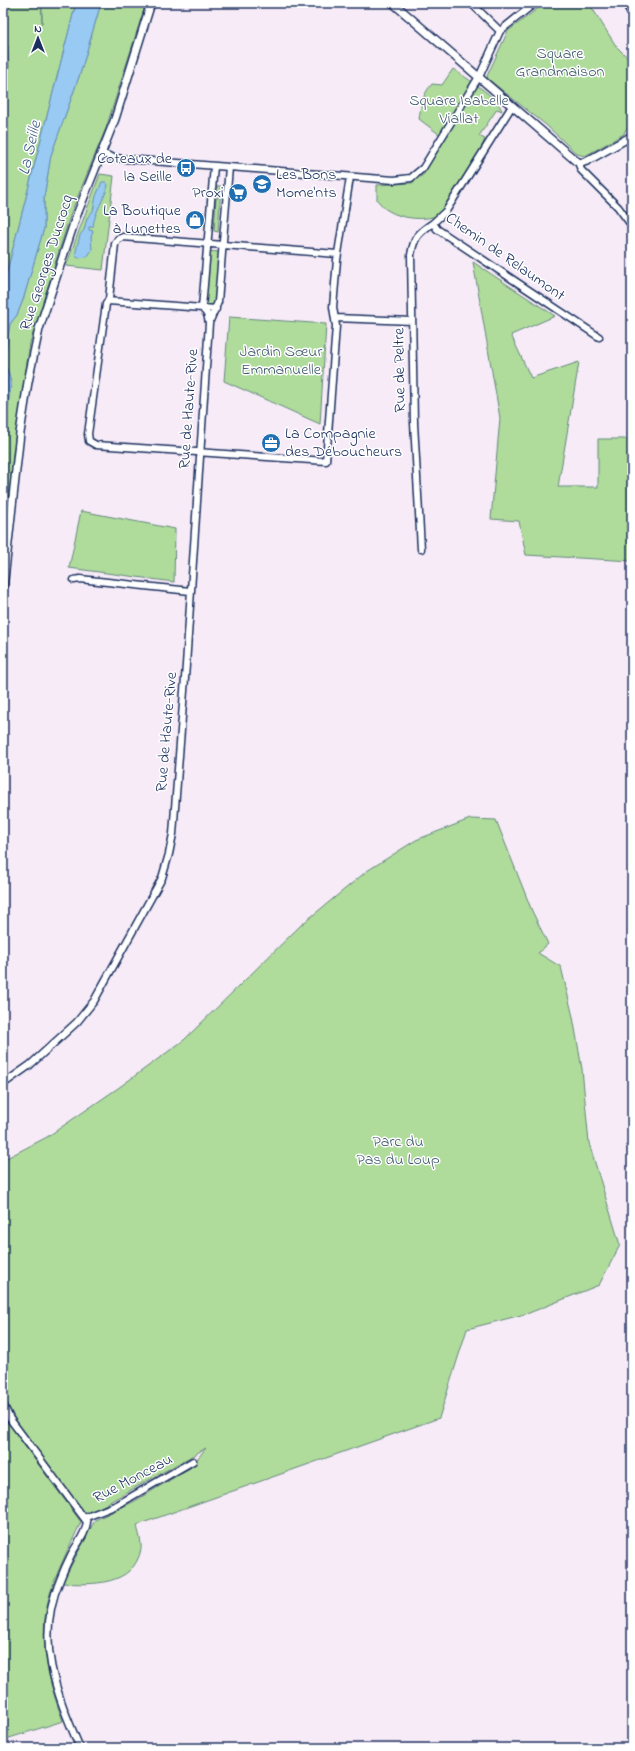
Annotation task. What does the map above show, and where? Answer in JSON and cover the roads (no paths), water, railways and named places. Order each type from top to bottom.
[{"type":"street","name":"Rue Georges Ducrocq","points":[[3,589],[20,433],[37,337],[76,217],[120,104],[142,28],[151,3]]},
{"type":"street","points":[[393,3],[478,78],[578,162],[581,170],[618,207],[632,226]]},
{"type":"street","points":[[471,3],[500,31]]},
{"type":"street","points":[[101,153],[114,158],[350,177],[398,180],[411,178],[422,168],[478,78],[500,31],[535,3]]},
{"type":"street","points":[[625,3],[632,14]]},
{"type":"street","name":"Chemin de Relaumont","points":[[512,106],[450,204],[441,217],[433,222],[437,229],[599,337]]},
{"type":"street","points":[[578,162],[587,161],[632,136]]},
{"type":"street","name":"Rue de Haute-Rive","points":[[3,1084],[30,1065],[88,1009],[162,878],[169,854],[173,834],[208,323],[207,314],[202,308],[214,166]]},
{"type":"street","name":"Rue de Haute-Rive","points":[[208,323],[216,309],[218,302],[229,167]]},
{"type":"street","points":[[337,254],[123,237],[118,239],[115,244],[108,302],[106,304],[89,426],[89,441],[96,445],[326,461],[335,318],[333,307],[337,254],[350,177]]},
{"type":"street","name":"Rue de Peltre","points":[[421,549],[414,423],[411,255],[413,242],[416,236],[433,222]]},
{"type":"street","points":[[108,302],[216,309]]},
{"type":"street","points":[[335,318],[412,321]]},
{"type":"street","points":[[74,580],[80,579],[190,591]]},
{"type":"street","points":[[3,1404],[10,1419],[87,1522],[87,1526],[58,1584],[50,1611],[48,1628],[48,1648],[52,1676],[63,1708],[80,1748]]},
{"type":"street","name":"Rue Monceau","points":[[84,1518],[117,1505],[193,1462]]},
{"type":"water","points":[[76,3],[101,3],[81,71],[51,155],[44,197],[44,228],[23,300],[17,315],[10,324],[4,363],[9,374],[11,384],[3,439],[3,287]]},
{"type":"water","points":[[102,182],[106,182],[108,185],[95,216],[93,227],[89,227],[89,230],[93,231],[91,237],[92,250],[87,257],[78,258],[75,255],[80,235],[84,230],[87,218],[93,211],[96,196]]},
{"type":"place","name":"Coteaux de la Seille","points":[[186,168]]},
{"type":"place","name":"Les Bons Mome'nts","points":[[262,184]]},
{"type":"place","name":"Proxi","points":[[238,193]]},
{"type":"place","name":"La Boutique à Lunettes","points":[[195,220]]},
{"type":"place","name":"La Compagnie des Déboucheurs","points":[[271,443]]},
{"type":"park label","name":"Square Grandmaison","points":[[560,63]]},
{"type":"park label","name":"Square Isabelle Viallat","points":[[459,110]]},
{"type":"park label","name":"Jardin Sœur Emmanuelle","points":[[281,361]]},
{"type":"park label","name":"Parc du Pas du Loup","points":[[398,1151]]},
{"type":"water label","name":"La Seille","points":[[30,148]]}]
